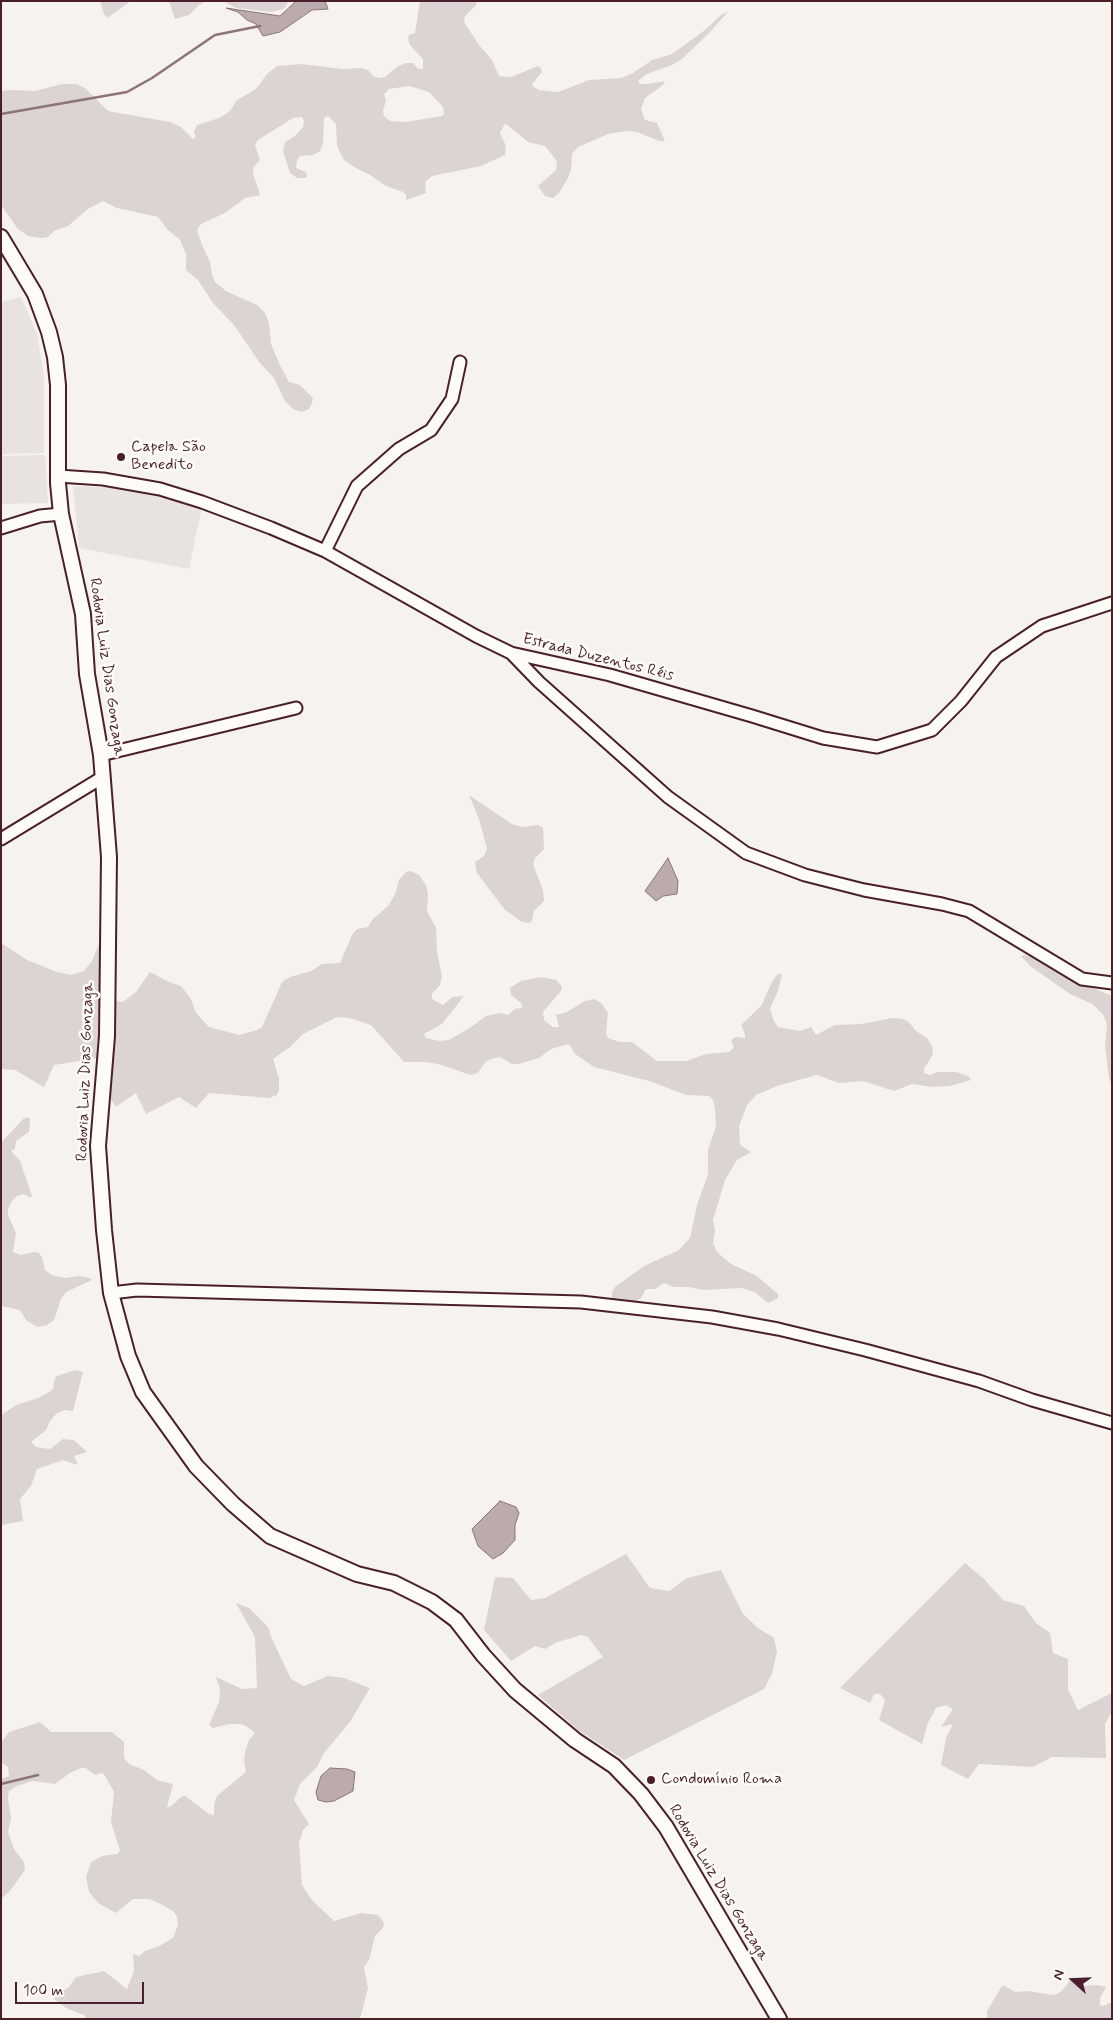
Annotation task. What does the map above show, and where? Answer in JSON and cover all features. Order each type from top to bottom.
[{"type":"main road","name":"Rodovia Luiz Dias Gonzaga","points":[[1,237],[35,294],[49,332],[55,357],[58,385],[58,476],[61,514],[83,614],[87,674],[101,755],[109,856],[107,1036],[103,1105],[98,1146],[104,1230],[111,1293],[128,1356],[143,1392],[196,1466],[233,1504],[270,1536],[357,1574],[394,1583],[432,1602],[456,1620],[483,1655],[515,1690],[575,1740],[614,1766],[641,1794],[666,1827],[779,2019]]},
{"type":"street","points":[[325,551],[357,486],[399,449],[431,430],[452,399],[460,362]]},
{"type":"street","name":"Estrada Duzentos Réis","points":[[58,476],[103,480],[160,489],[202,502],[271,528],[325,551],[476,636],[511,653],[610,675],[823,738],[877,747],[932,730],[961,701],[996,658],[1042,626],[1112,603]]},
{"type":"street","points":[[1,528],[40,516],[61,514]]},
{"type":"street","points":[[511,653],[539,682],[668,797],[746,853],[805,876],[969,911],[1082,979],[1112,983]]},
{"type":"street","points":[[101,755],[296,708]]},
{"type":"street","points":[[1,839],[103,777]]},
{"type":"street","points":[[111,1293],[137,1290],[581,1302],[611,1307],[712,1317],[778,1329],[865,1350],[979,1381],[1032,1400],[1112,1423]]},
{"type":"shaded area","points":[[100,1],[131,1],[107,18]]},
{"type":"shaded area","points":[[169,1],[206,1],[189,15],[175,19]]},
{"type":"shaded area","points":[[223,1],[289,1],[284,9],[271,12],[236,8]]},
{"type":"shaded area","points":[[296,1],[325,1],[328,9],[312,10],[280,32],[263,36],[256,24],[247,20],[238,12],[226,8],[280,16]]},
{"type":"shaded area","points":[[420,1],[477,1],[476,5],[465,16],[464,22],[479,45],[492,60],[499,76],[511,77],[538,66],[542,72],[532,86],[539,90],[558,92],[589,80],[621,78],[633,73],[652,60],[672,54],[705,30],[722,14],[728,12],[682,59],[672,65],[647,74],[638,81],[640,84],[648,84],[665,81],[663,85],[645,98],[641,109],[645,120],[657,123],[665,141],[659,141],[637,132],[626,131],[608,134],[578,147],[572,154],[568,178],[559,193],[553,198],[545,196],[538,186],[556,170],[556,160],[545,146],[528,142],[506,124],[500,133],[506,146],[505,155],[481,166],[432,176],[425,182],[426,193],[406,200],[406,194],[403,192],[386,186],[344,160],[337,146],[336,124],[328,116],[324,118],[323,143],[320,151],[313,155],[300,156],[297,160],[296,168],[306,172],[307,176],[305,178],[297,178],[290,173],[283,151],[285,142],[295,136],[303,127],[304,121],[302,117],[293,118],[258,140],[255,145],[260,160],[253,168],[253,173],[260,195],[245,198],[225,213],[201,224],[197,230],[210,262],[215,282],[226,291],[257,305],[265,313],[269,323],[271,344],[289,382],[300,385],[313,398],[309,409],[302,412],[293,409],[285,401],[274,378],[260,363],[234,325],[213,303],[198,280],[186,270],[186,254],[180,240],[167,229],[158,217],[117,208],[103,201],[88,209],[68,226],[54,231],[48,237],[42,238],[28,236],[18,229],[1,205],[1,91],[35,91],[62,84],[76,84],[85,88],[108,111],[170,122],[181,127],[193,139],[196,136],[194,132],[197,125],[219,118],[230,111],[237,100],[256,89],[267,74],[277,66],[301,64],[343,69],[362,68],[379,78],[385,77],[398,66],[406,63],[413,63],[418,69],[423,69],[423,59],[410,45],[408,39],[409,35],[415,33]],"holes":[[[409,86],[429,92],[443,107],[444,113],[442,116],[406,122],[390,121],[384,116],[383,111],[386,101],[384,94],[389,89]]]},
{"type":"shaded area","points":[[21,297],[37,334],[44,375],[44,453],[1,454],[1,302]]},
{"type":"shaded area","points":[[45,455],[48,503],[1,504],[1,456]]},
{"type":"shaded area","points":[[73,486],[122,488],[202,507],[189,569],[79,548]]},
{"type":"shaded area","points":[[469,795],[512,824],[522,827],[538,825],[543,828],[544,849],[535,858],[533,864],[543,890],[544,901],[534,911],[530,923],[522,922],[505,910],[477,873],[475,862],[484,856],[487,849],[479,819]]},
{"type":"shaded area","points":[[668,858],[678,881],[677,894],[663,896],[656,901],[645,891]]},
{"type":"shaded area","points":[[411,871],[419,875],[426,885],[428,895],[427,911],[436,928],[437,951],[442,977],[440,985],[432,994],[432,999],[443,1005],[452,997],[464,996],[442,1024],[424,1034],[426,1038],[440,1041],[449,1040],[486,1016],[500,1013],[508,1015],[515,1009],[522,1008],[522,1004],[511,995],[510,988],[521,981],[541,977],[556,980],[562,987],[561,991],[543,1012],[544,1020],[553,1027],[559,1027],[556,1015],[567,1012],[585,1001],[595,999],[602,1004],[608,1013],[606,1033],[608,1038],[619,1042],[632,1042],[657,1061],[686,1061],[706,1054],[729,1052],[734,1047],[731,1040],[736,1037],[745,1038],[741,1025],[761,1006],[773,980],[779,973],[782,975],[778,991],[770,1009],[778,1027],[800,1031],[811,1027],[816,1035],[835,1025],[862,1024],[892,1018],[903,1019],[927,1038],[932,1046],[933,1054],[924,1069],[924,1073],[930,1075],[938,1072],[956,1072],[968,1076],[971,1080],[950,1086],[933,1087],[912,1084],[894,1091],[863,1081],[839,1083],[817,1075],[777,1086],[756,1095],[747,1105],[739,1126],[740,1145],[751,1152],[737,1160],[725,1180],[713,1220],[715,1231],[713,1243],[717,1252],[731,1264],[757,1276],[778,1294],[778,1298],[768,1303],[756,1293],[742,1288],[703,1290],[689,1287],[674,1287],[664,1283],[655,1289],[646,1289],[641,1298],[631,1304],[617,1303],[612,1298],[612,1292],[615,1287],[644,1266],[679,1250],[690,1238],[697,1205],[708,1174],[708,1150],[716,1126],[715,1108],[713,1100],[709,1096],[686,1095],[649,1081],[594,1067],[575,1054],[569,1044],[551,1049],[539,1058],[519,1064],[512,1064],[500,1057],[491,1059],[485,1062],[478,1073],[470,1075],[442,1065],[426,1062],[404,1062],[371,1025],[349,1018],[337,1017],[303,1034],[290,1047],[273,1059],[279,1079],[279,1091],[277,1095],[269,1098],[209,1093],[196,1108],[179,1097],[146,1114],[136,1093],[116,1107],[108,1095],[112,1078],[110,1034],[99,1058],[54,1065],[44,1087],[15,1070],[1,1069],[1,943],[27,960],[57,972],[71,975],[84,971],[92,961],[101,939],[110,1000],[123,1002],[136,992],[150,972],[181,986],[191,999],[196,1013],[209,1027],[239,1035],[262,1027],[282,982],[290,977],[311,971],[322,964],[340,963],[352,935],[357,929],[368,927],[372,920],[389,905],[396,892],[399,880],[406,872]]},
{"type":"shaded area","points":[[1021,956],[1032,957],[1061,975],[1112,996],[1112,1086],[1109,1078],[1105,1047],[1107,1024],[1103,1014],[1092,1004],[1070,994],[1030,966]]},
{"type":"shaded area","points":[[28,1117],[30,1119],[29,1132],[16,1141],[15,1149],[11,1151],[20,1161],[32,1196],[31,1198],[24,1194],[17,1196],[8,1209],[8,1215],[16,1233],[13,1252],[21,1255],[34,1252],[39,1253],[45,1270],[52,1275],[65,1278],[80,1276],[92,1280],[66,1292],[61,1299],[54,1320],[47,1325],[37,1327],[26,1320],[20,1310],[1,1306],[1,1143],[23,1119]]},
{"type":"shaded area","points":[[77,1370],[83,1372],[73,1411],[65,1410],[57,1413],[50,1421],[46,1430],[31,1442],[36,1447],[50,1449],[63,1439],[74,1440],[87,1452],[74,1456],[78,1465],[63,1460],[37,1469],[31,1486],[20,1499],[23,1521],[1,1525],[1,1415],[16,1405],[38,1398],[51,1391],[55,1378],[59,1375]]},
{"type":"shaded area","points":[[500,1501],[516,1507],[519,1513],[515,1525],[515,1540],[503,1553],[493,1559],[478,1546],[472,1529]]},
{"type":"shaded area","points":[[626,1554],[650,1588],[669,1591],[687,1578],[721,1570],[743,1614],[758,1628],[774,1638],[777,1652],[772,1674],[764,1689],[624,1760],[578,1730],[538,1695],[603,1657],[588,1637],[581,1635],[555,1643],[545,1649],[535,1646],[511,1661],[484,1630],[495,1577],[513,1578],[531,1600],[545,1598]]},
{"type":"shaded area","points":[[965,1563],[984,1579],[1003,1600],[1024,1606],[1036,1623],[1050,1633],[1053,1653],[1068,1659],[1068,1690],[1078,1710],[1112,1693],[1112,1711],[1105,1724],[1106,1758],[1052,1757],[1033,1767],[979,1764],[968,1779],[941,1765],[946,1738],[953,1724],[941,1727],[953,1709],[946,1705],[936,1708],[928,1723],[922,1744],[879,1720],[885,1700],[880,1694],[874,1694],[870,1703],[840,1688]]},
{"type":"shaded area","points":[[236,1603],[249,1608],[268,1627],[291,1679],[304,1686],[328,1676],[344,1678],[370,1688],[350,1722],[324,1753],[317,1767],[300,1784],[294,1800],[309,1824],[303,1830],[299,1843],[302,1885],[312,1900],[334,1921],[361,1913],[378,1915],[384,1923],[383,1928],[375,1936],[369,1960],[364,1967],[368,1988],[360,2019],[84,2019],[86,2016],[66,2008],[54,1999],[59,1993],[68,1988],[76,1977],[104,1971],[127,1989],[134,1971],[133,1954],[139,1956],[145,1951],[173,1938],[178,1925],[177,1917],[174,1912],[149,1899],[133,1899],[116,1913],[98,1903],[89,1892],[86,1877],[91,1862],[102,1856],[117,1854],[120,1851],[111,1822],[114,1792],[104,1774],[95,1775],[86,1768],[70,1773],[55,1784],[33,1781],[17,1786],[9,1791],[8,1798],[11,1818],[8,1832],[14,1849],[24,1862],[25,1870],[10,1891],[1,1899],[1,1779],[9,1776],[8,1767],[1,1762],[1,1743],[9,1732],[40,1722],[51,1732],[112,1732],[124,1742],[124,1758],[129,1764],[144,1770],[157,1780],[173,1784],[167,1807],[170,1807],[181,1797],[185,1796],[209,1814],[214,1815],[214,1804],[217,1796],[246,1772],[245,1752],[249,1740],[255,1733],[240,1724],[229,1724],[213,1728],[209,1725],[219,1702],[220,1689],[216,1677],[242,1689],[257,1688],[255,1637]]},
{"type":"shaded area","points":[[330,1768],[347,1769],[355,1772],[353,1791],[334,1801],[326,1802],[318,1800],[316,1792],[321,1776]]},
{"type":"shaded area","points":[[1076,1978],[1083,1986],[1097,1985],[1106,1987],[1100,1998],[1100,2005],[1103,2006],[1112,2002],[1112,2019],[987,2019],[987,2011],[1002,1986],[1015,1992],[1027,1991],[1054,1995],[1062,1991],[1071,1979]]},
{"type":"waterway","points":[[1,114],[127,92],[152,78],[215,35],[260,26]]},
{"type":"waterway","points":[[1,1784],[38,1775]]},
{"type":"place","name":"Capela São Benedito","points":[[121,457]]},
{"type":"place","name":"Condomínio Roma","points":[[651,1780]]}]
